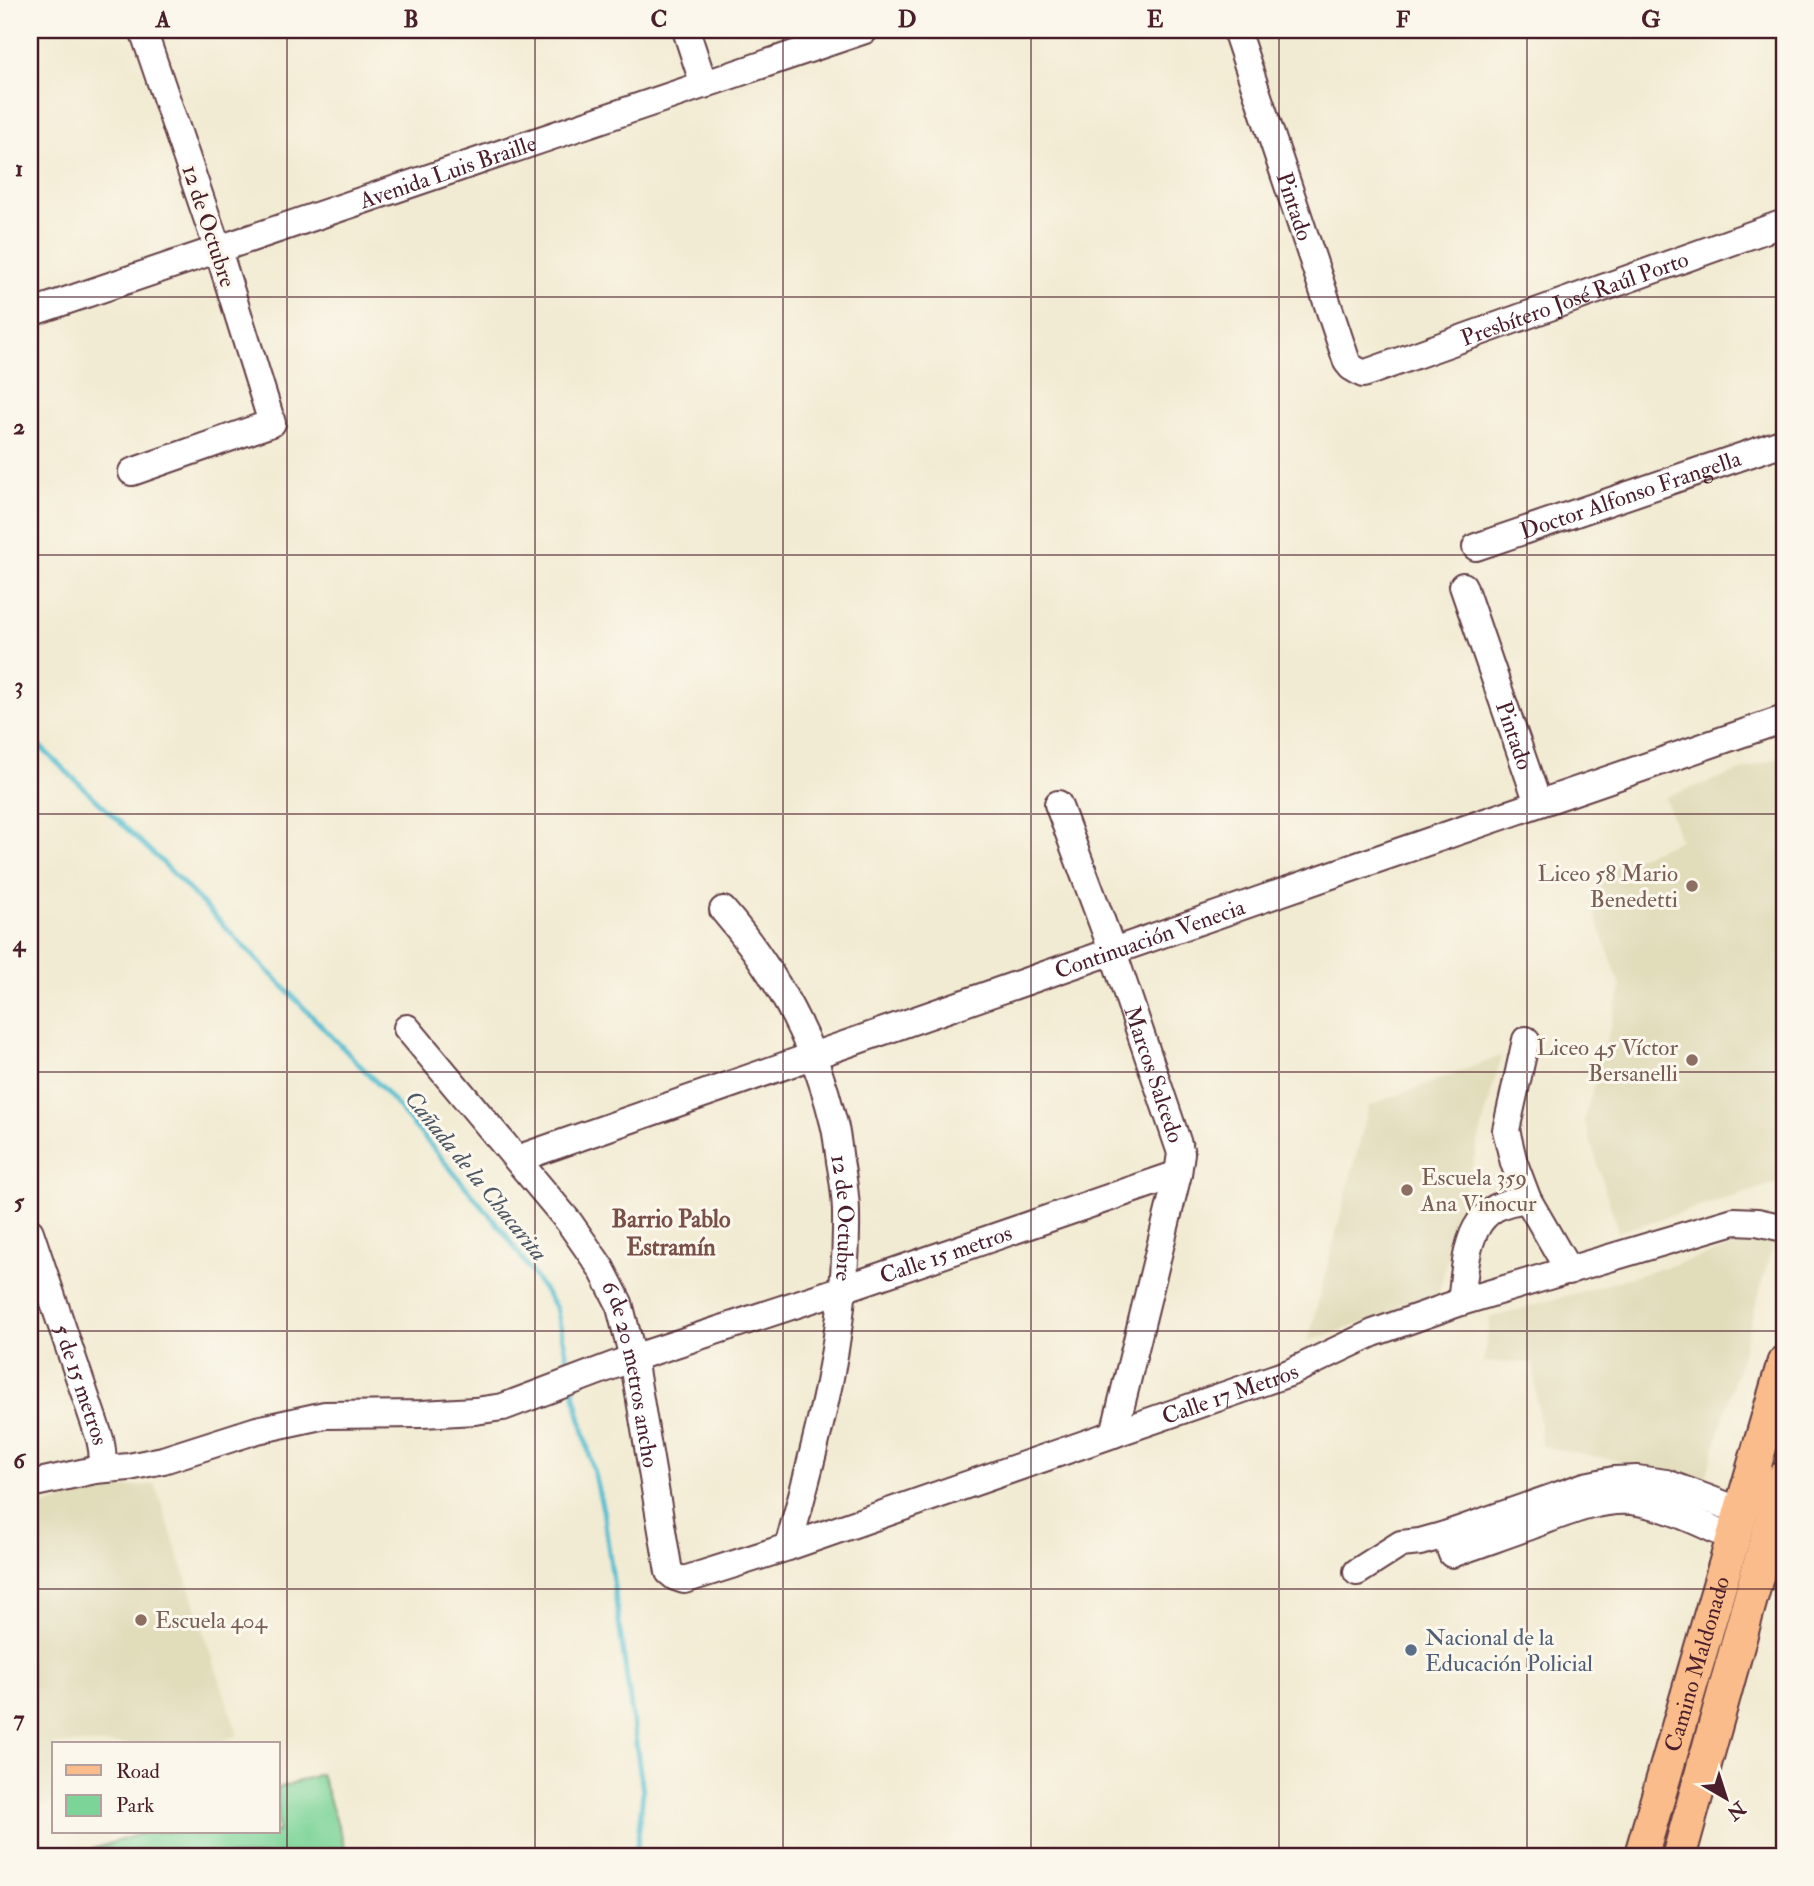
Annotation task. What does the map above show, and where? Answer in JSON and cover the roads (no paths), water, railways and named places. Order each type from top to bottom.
[{"type":"main road","name":"Camino Maldonado","points":[[1679,1856],[1776,1479],[1784,1363]]},
{"type":"main road","name":"Camino Maldonado","points":[[1641,1856],[1737,1525],[1776,1479]]},
{"type":"street","name":"12 de Octubre","points":[[132,472],[272,424],[218,250],[143,30]]},
{"type":"street","points":[[687,30],[705,85]]},
{"type":"street","name":"Avenida Luis Braille","points":[[30,313],[865,30]]},
{"type":"street","name":"Pintado","points":[[1236,30],[1347,362],[1363,374]]},
{"type":"street","name":"Presbítero José Raúl Porto","points":[[1363,374],[1784,223]]},
{"type":"street","name":"Doctor Alfonso Frangella","points":[[1476,547],[1784,442]]},
{"type":"street","name":"Pintado","points":[[1463,586],[1538,803]]},
{"type":"street","name":"Continuación Venecia","points":[[517,1158],[1784,719]]},
{"type":"street","name":"Marcos Salcedo","points":[[1058,804],[1181,1153],[1114,1434]]},
{"type":"street","name":"12 de Octubre","points":[[723,911],[762,962],[793,1014],[813,1055],[834,1121],[846,1213],[843,1289],[828,1394],[788,1547]]},
{"type":"street","name":"6 de 20 metros ancho","points":[[407,1028],[569,1222],[601,1268],[619,1303],[634,1358],[669,1572],[675,1577]]},
{"type":"street","points":[[1526,1040],[1506,1130],[1514,1163],[1528,1200],[1569,1271]]},
{"type":"street","name":"Calle 15 metros","points":[[30,1484],[99,1463],[129,1466],[163,1461],[257,1430],[325,1415],[422,1414],[503,1407],[634,1358],[1178,1174]]},
{"type":"street","points":[[1461,1302],[1467,1252],[1480,1219],[1504,1203],[1528,1200]]},
{"type":"street","name":"Calle 17 Metros","points":[[675,1577],[684,1580],[788,1547],[1289,1373],[1373,1333],[1461,1302],[1734,1221],[1757,1222],[1784,1228]]},
{"type":"street","name":"5 de 15 metros","points":[[30,1235],[100,1439],[99,1463]]},
{"type":"street","points":[[1357,1572],[1401,1544],[1420,1542],[1448,1545],[1586,1486],[1614,1480],[1637,1479],[1667,1483],[1737,1525]]},
{"type":"waterway","name":"Cañada de la Chacarita","points":[[30,737],[162,862],[382,1088],[504,1232],[556,1308],[571,1375]]},
{"type":"waterway","name":"Cañada de la Chacarita","points":[[573,1388],[603,1510],[643,1792],[636,1856]]},
{"type":"place","name":"Liceo 58 Mario Benedetti","points":[[1692,886]]},
{"type":"place","name":"Liceo 45 Víctor Bersanelli","points":[[1692,1060]]},
{"type":"place","name":"Escuela 359 Ana Vinocur","points":[[1407,1190]]},
{"type":"place","name":"Escuela 404","points":[[141,1620]]},
{"type":"place","name":"Nacional de la Educación Policial","points":[[1411,1650]]},
{"type":"district","name":"Barrio Pablo Estramín","points":[[671,1233]]}]
